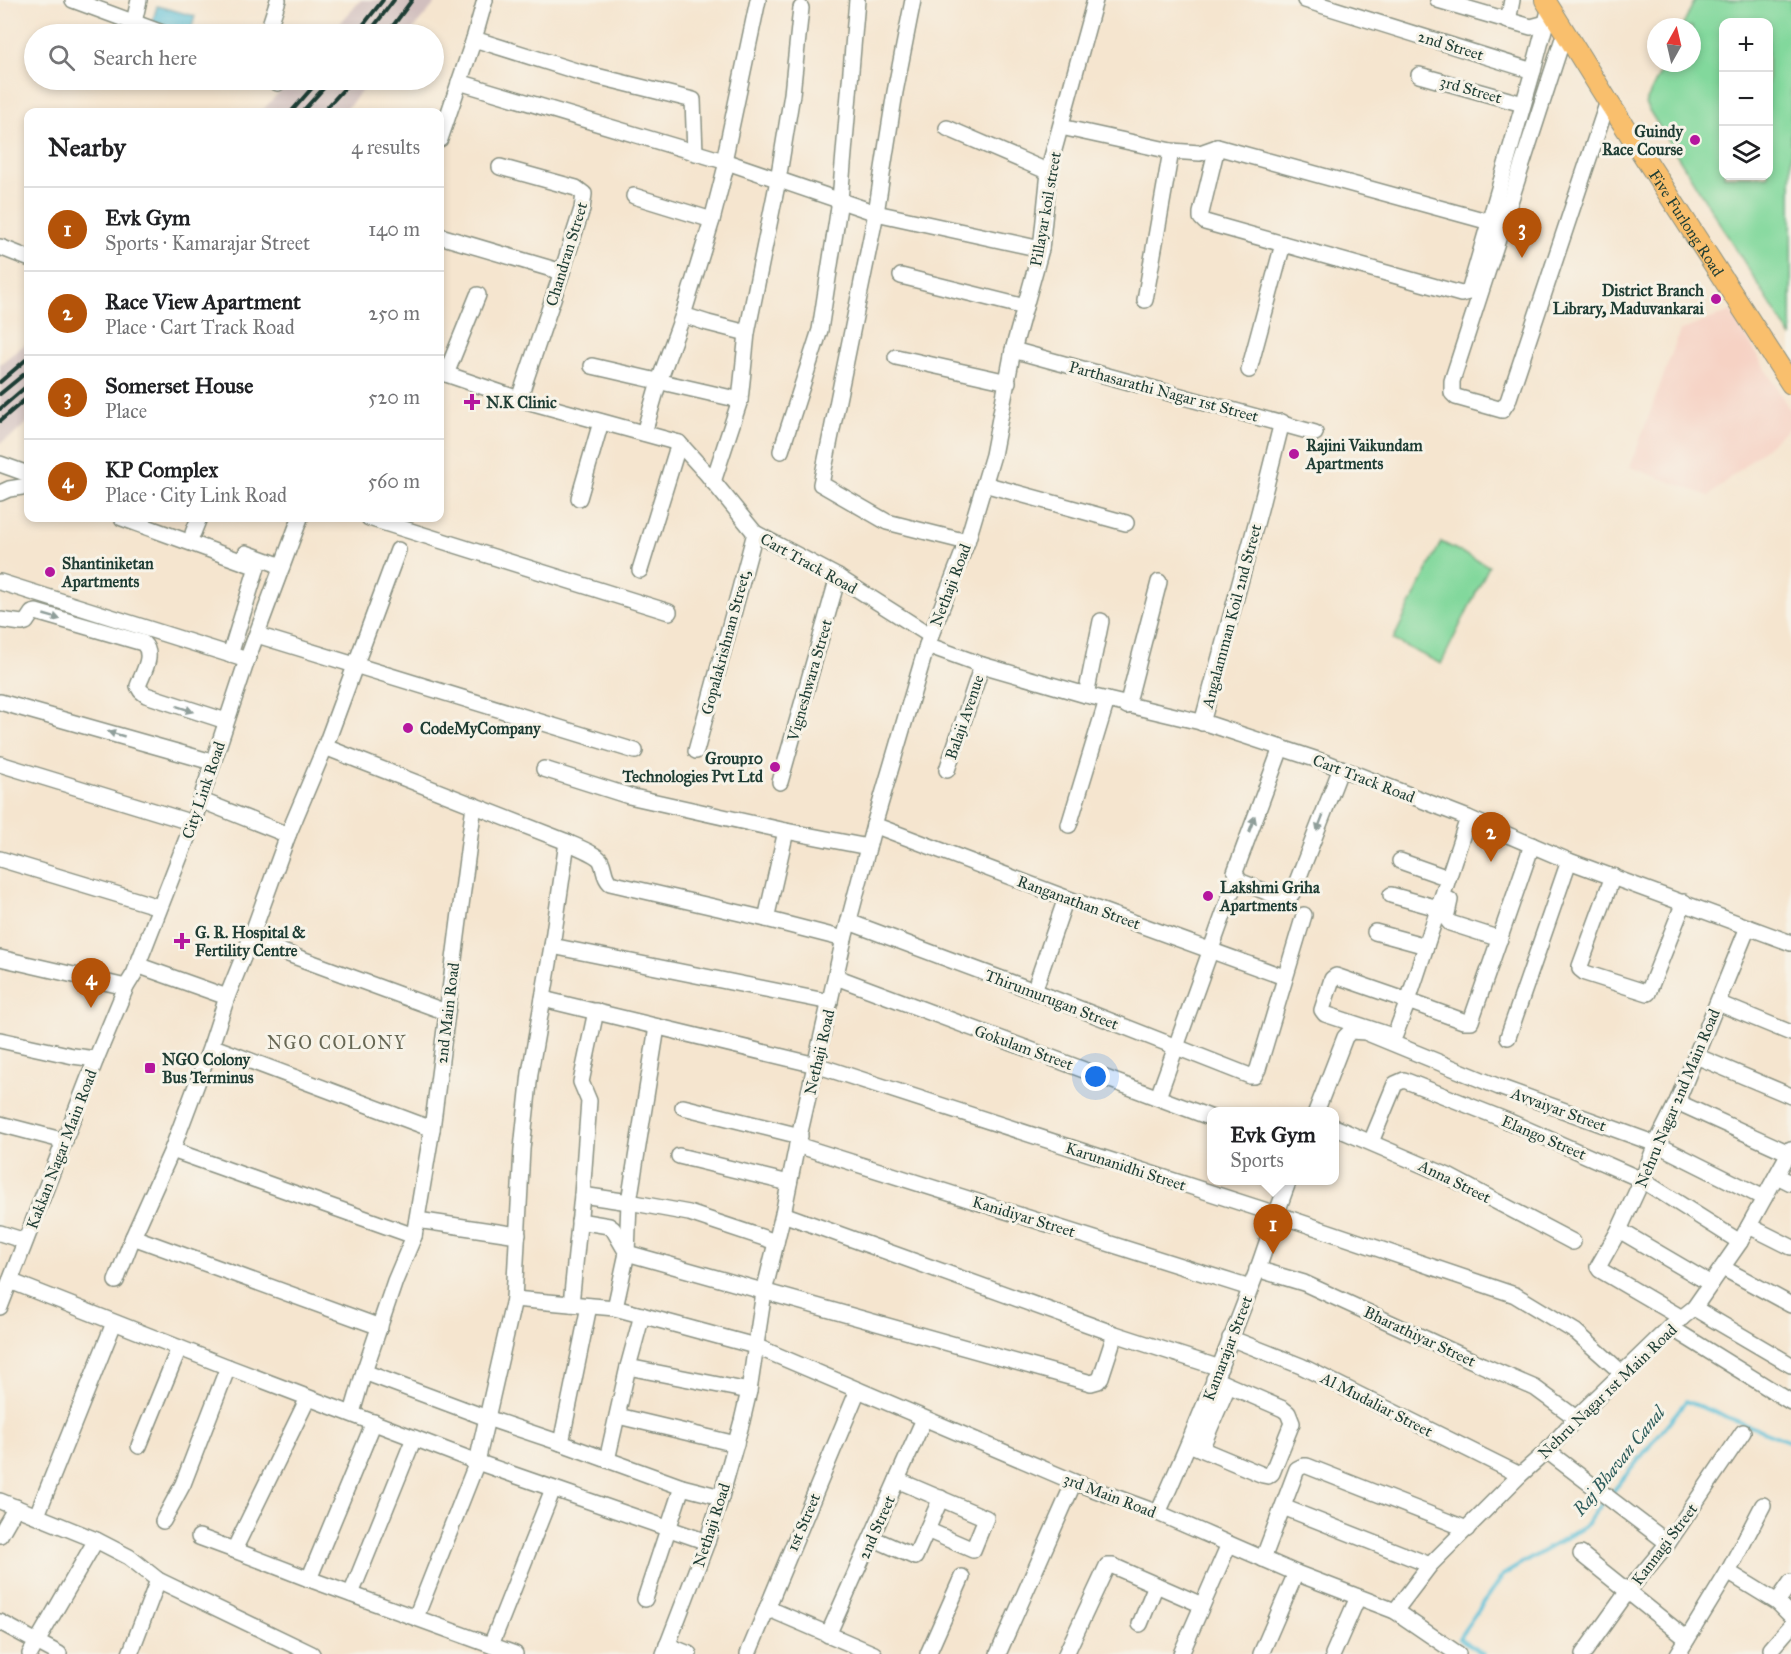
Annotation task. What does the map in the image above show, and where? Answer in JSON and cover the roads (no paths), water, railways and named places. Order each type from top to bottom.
[{"type":"main road","name":"Five Furlong Road","points":[[1547,10],[1565,33],[1791,384]]},
{"type":"street","points":[[73,0],[139,24]]},
{"type":"street","points":[[134,22],[139,0]]},
{"type":"street","points":[[270,24],[278,0]]},
{"type":"street","points":[[444,127],[485,0]]},
{"type":"street","points":[[644,433],[712,220],[758,0]]},
{"type":"street","points":[[781,451],[820,330],[840,200],[856,0]]},
{"type":"street","points":[[914,0],[895,92],[876,213],[821,484],[887,522],[967,542]]},
{"type":"street","name":"Pillayar koil street","points":[[993,455],[1013,350],[1041,249],[1049,172],[1095,0]]},
{"type":"street","name":"2nd Street","points":[[1305,0],[1533,70]]},
{"type":"street","points":[[1438,0],[1531,27],[1547,10]]},
{"type":"street","points":[[1508,21],[1512,0]]},
{"type":"street","points":[[713,482],[740,400],[747,333],[778,180],[792,94],[801,8]]},
{"type":"street","points":[[1217,147],[1201,213],[1201,218],[1205,222],[1466,294],[1469,292],[1490,222],[1533,70],[1547,10]]},
{"type":"street","points":[[1565,33],[1452,381],[1452,393],[1456,397],[1502,410],[1508,400],[1608,101]]},
{"type":"street","points":[[474,39],[576,71],[693,100],[696,153]]},
{"type":"street","name":"3rd Street","points":[[1419,75],[1523,104]]},
{"type":"street","points":[[459,82],[725,162],[876,213],[1041,249]]},
{"type":"street","points":[[1061,127],[1171,151],[1200,153],[1217,147],[1490,222]]},
{"type":"street","points":[[947,128],[1049,172]]},
{"type":"street","points":[[1145,300],[1171,151]]},
{"type":"street","name":"Chandran Street","points":[[500,168],[576,188],[584,194],[582,209],[519,399]]},
{"type":"street","points":[[634,196],[712,220]]},
{"type":"street","points":[[444,237],[562,272]]},
{"type":"street","points":[[1249,370],[1283,244]]},
{"type":"street","points":[[0,247],[24,256]]},
{"type":"street","points":[[901,276],[1025,307]]},
{"type":"street","points":[[444,371],[478,295]]},
{"type":"street","points":[[683,315],[747,333]]},
{"type":"street","name":"Parthasarathi Nagar 1st Street","points":[[1013,350],[1282,422],[1315,433]]},
{"type":"street","points":[[896,357],[1008,382]]},
{"type":"street","points":[[592,366],[740,400]]},
{"type":"street","points":[[444,373],[519,399],[679,443],[640,570]]},
{"type":"street","points":[[579,498],[601,422]]},
{"type":"street","name":"Angalamman Koil 2nd Street","points":[[1202,723],[1282,422]]},
{"type":"street","name":"Cart Track Road","points":[[679,443],[755,533],[838,577],[929,640],[963,659],[1127,706],[1202,723],[1341,768],[1569,861],[1791,943]]},
{"type":"street","name":"Nethaji Road","points":[[666,1650],[707,1542],[736,1444],[749,1391],[764,1292],[844,939],[874,825],[929,640],[967,542],[993,455]]},
{"type":"street","points":[[0,464],[24,473]]},
{"type":"street","points":[[984,484],[1126,523]]},
{"type":"street","points":[[0,493],[24,487]]},
{"type":"street","points":[[133,522],[257,567],[230,655]]},
{"type":"street","points":[[161,522],[282,566]]},
{"type":"street","points":[[193,533],[197,522]]},
{"type":"street","name":"City Link Road","points":[[96,1059],[137,965],[193,823],[247,660],[298,522]]},
{"type":"street","points":[[382,522],[669,612]]},
{"type":"street","name":"Gopalakrishnan Street,","points":[[696,751],[755,533]]},
{"type":"street","points":[[116,1281],[172,1150],[288,835],[325,747],[398,550]]},
{"type":"street","name":"Vigneshwara Street","points":[[780,782],[838,577]]},
{"type":"street","points":[[0,582],[247,660]]},
{"type":"street","points":[[1127,706],[1159,582]]},
{"type":"street","points":[[0,620],[22,623],[36,612],[143,643],[150,654],[138,686],[141,691],[146,695],[226,722]]},
{"type":"street","points":[[1086,695],[1101,621]]},
{"type":"street","points":[[257,635],[634,751]]},
{"type":"street","name":"Balaji Avenue","points":[[947,770],[982,665]]},
{"type":"street","points":[[1069,825],[1107,700]]},
{"type":"street","points":[[0,702],[212,762]]},
{"type":"street","points":[[325,747],[567,842],[598,857],[602,862],[605,878],[610,883],[844,939]]},
{"type":"street","points":[[1281,748],[1235,873],[1239,880],[1284,898],[1293,892],[1341,768]]},
{"type":"street","points":[[0,764],[193,823]]},
{"type":"street","points":[[544,769],[629,796],[868,847]]},
{"type":"street","points":[[200,800],[288,835]]},
{"type":"street","name":"2nd Main Road","points":[[351,1413],[395,1281],[414,1236],[432,1129],[474,805]]},
{"type":"street","points":[[1473,820],[1448,878],[1408,1001],[1395,1035],[1392,1036],[1325,1014],[1322,1010],[1332,979],[1336,975],[1408,1001],[1463,1021],[1471,1021],[1532,845]]},
{"type":"street","points":[[1473,820],[1446,918],[1450,923],[1500,939]]},
{"type":"street","name":"Ranganathan Street","points":[[874,825],[1284,977]]},
{"type":"street","points":[[766,919],[786,831]]},
{"type":"street","points":[[416,1617],[477,1462],[514,1299],[522,1149],[529,1084],[567,842]]},
{"type":"street","points":[[0,859],[159,907]]},
{"type":"street","points":[[1401,861],[1448,878]]},
{"type":"street","points":[[1508,1036],[1569,861]]},
{"type":"street","points":[[1613,876],[1580,966],[1585,973],[1648,993],[1684,902]]},
{"type":"street","points":[[1158,1097],[1233,885]]},
{"type":"street","points":[[1391,895],[1438,908]]},
{"type":"street","points":[[1034,992],[1066,898]]},
{"type":"street","points":[[1284,977],[1304,915]]},
{"type":"street","name":"Thirumurugan Street","points":[[849,922],[1250,1076],[1254,1076],[1258,1069],[1284,977]]},
{"type":"street","name":"Nehru Nagar 2nd Main Road","points":[[1682,1318],[1600,1270],[1599,1267],[1619,1230],[1677,1102],[1749,927]]},
{"type":"street","points":[[1375,932],[1426,946]]},
{"type":"street","points":[[250,940],[446,1012]]},
{"type":"street","points":[[552,946],[830,1002]]},
{"type":"street","points":[[0,958],[126,987]]},
{"type":"street","points":[[137,965],[227,997]]},
{"type":"street","name":"Gokulam Street","points":[[836,977],[1207,1116]]},
{"type":"street","name":"Karunanidhi Street","points":[[543,999],[816,1065],[1276,1214],[1515,1295],[1576,1332],[1622,1373]]},
{"type":"street","points":[[1718,1003],[1791,1033]]},
{"type":"street","points":[[571,1304],[589,1101],[581,1082],[596,1011]]},
{"type":"street","points":[[615,1308],[627,1253],[629,1202],[657,1027]]},
{"type":"street","name":"Avvaiyar Street","points":[[1318,1107],[1345,1037],[1351,1031],[1365,1032],[1499,1087],[1656,1144],[1764,1198]]},
{"type":"street","points":[[0,1040],[96,1059]]},
{"type":"street","points":[[211,1046],[432,1129]]},
{"type":"street","points":[[1696,1056],[1791,1096]]},
{"type":"street","name":"Kakkan Nagar Main Road","points":[[0,1307],[96,1059]]},
{"type":"street","name":"Elango Street","points":[[1371,1143],[1395,1084],[1404,1080],[1508,1120],[1642,1180],[1740,1242]]},
{"type":"street","points":[[1677,1102],[1790,1151]]},
{"type":"street","name":"Kanidiyar Street","points":[[683,1107],[798,1140],[1250,1288]]},
{"type":"street","points":[[0,1124],[65,1141]]},
{"type":"street","name":"Anna Street","points":[[1339,1130],[1448,1176],[1573,1242]]},
{"type":"street","points":[[172,1150],[414,1236]]},
{"type":"street","name":"Nehru Nagar 1st Main Road","points":[[1395,1611],[1430,1565],[1547,1451],[1576,1418],[1682,1318],[1723,1268],[1764,1198],[1784,1180],[1790,1151]]},
{"type":"street","points":[[679,1156],[789,1183]]},
{"type":"street","name":"Kamarajar Street","points":[[1158,1513],[1195,1446],[1221,1378],[1230,1338],[1287,1185]]},
{"type":"street","points":[[582,1195],[689,1213],[776,1242]]},
{"type":"street","points":[[783,1214],[1115,1334],[1221,1378],[1284,1409],[1291,1417],[1292,1423],[1272,1473],[1268,1476],[1195,1446]]},
{"type":"street","points":[[417,1220],[519,1235]]},
{"type":"street","points":[[579,1221],[609,1226],[627,1253],[1090,1383],[1098,1381],[1101,1377],[1115,1334]]},
{"type":"street","points":[[1749,1226],[1791,1247]]},
{"type":"street","points":[[1619,1230],[1711,1284]]},
{"type":"street","points":[[0,1233],[25,1240]]},
{"type":"street","points":[[133,1237],[380,1327]]},
{"type":"street","points":[[1723,1268],[1791,1305]]},
{"type":"street","name":"Bharathiyar Street","points":[[1257,1269],[1304,1283],[1535,1388],[1576,1418]]},
{"type":"street","points":[[10,1281],[477,1462],[707,1542]]},
{"type":"street","name":"3rd Main Road","points":[[514,1299],[615,1308],[755,1346],[1074,1482],[1158,1513],[1296,1573],[1395,1611],[1458,1654]]},
{"type":"street","points":[[561,1443],[589,1306]]},
{"type":"street","points":[[607,1460],[642,1315]]},
{"type":"street","points":[[1682,1318],[1791,1365]]},
{"type":"street","points":[[1682,1318],[1791,1402]]},
{"type":"street","points":[[37,1515],[114,1323]]},
{"type":"street","name":"Al Mudaliar Street","points":[[1230,1338],[1301,1366],[1520,1475]]},
{"type":"street","points":[[139,1446],[178,1348]]},
{"type":"street","points":[[163,1521],[183,1484],[228,1367]]},
{"type":"street","points":[[628,1367],[749,1391]]},
{"type":"street","points":[[364,1372],[682,1487],[722,1497]]},
{"type":"street","name":"1st Street","points":[[747,1654],[858,1390]]},
{"type":"street","points":[[234,1550],[308,1398]]},
{"type":"street","points":[[618,1416],[736,1444]]},
{"type":"street","name":"2nd Street","points":[[828,1635],[924,1419]]},
{"type":"street","points":[[309,1579],[374,1422]]},
{"type":"street","name":"Kannagi Street","points":[[1583,1654],[1628,1591],[1668,1543],[1743,1432]]},
{"type":"street","points":[[351,1594],[414,1438]]},
{"type":"street","points":[[1547,1451],[1668,1543]]},
{"type":"street","points":[[1263,1559],[1297,1469],[1303,1466],[1467,1529]]},
{"type":"street","points":[[897,1480],[986,1518],[973,1550],[927,1530]]},
{"type":"street","points":[[998,1654],[1074,1482]]},
{"type":"street","points":[[645,1599],[682,1487]]},
{"type":"street","points":[[491,1645],[553,1489]]},
{"type":"street","points":[[872,1538],[915,1557],[940,1498]]},
{"type":"street","points":[[0,1501],[96,1540],[129,1557],[158,1580],[312,1654]]},
{"type":"street","points":[[1678,1654],[1728,1572],[1763,1505]]},
{"type":"street","points":[[0,1535],[16,1507]]},
{"type":"street","points":[[1283,1507],[1430,1565]]},
{"type":"street","points":[[199,1537],[515,1654]]},
{"type":"street","points":[[33,1648],[96,1540]]},
{"type":"street","points":[[1181,1654],[1229,1544]]},
{"type":"street","points":[[1581,1554],[1687,1639]]},
{"type":"street","points":[[1066,1654],[1107,1566],[1113,1566],[1202,1605]]},
{"type":"street","points":[[1728,1572],[1777,1602],[1791,1616]]},
{"type":"street","points":[[1261,1654],[1296,1573]]},
{"type":"street","points":[[928,1654],[962,1577]]},
{"type":"street","points":[[130,1654],[158,1580]]},
{"type":"street","points":[[1777,1602],[1791,1582]]},
{"type":"street","points":[[1140,1624],[1156,1585]]},
{"type":"street","points":[[1333,1654],[1358,1597]]},
{"type":"street","points":[[767,1608],[874,1654]]},
{"type":"street","points":[[0,1622],[33,1648],[59,1654]]},
{"type":"street","points":[[1771,1649],[1791,1626]]},
{"type":"street","points":[[666,1650],[689,1654]]},
{"type":"water","points":[[157,6],[195,16],[193,24],[152,24]]},
{"type":"waterway","name":"Raj Bhavan Canal","points":[[1610,1495],[1686,1401],[1791,1442]]},
{"type":"waterway","name":"Raj Bhavan Canal","points":[[1483,1654],[1459,1638],[1503,1575],[1584,1527],[1605,1500]]},
{"type":"railway","points":[[364,24],[383,0]]},
{"type":"railway","points":[[376,24],[394,0]]},
{"type":"railway","points":[[394,24],[412,0]]},
{"type":"railway","points":[[294,108],[310,90]]},
{"type":"railway","points":[[306,108],[322,90]]},
{"type":"railway","points":[[327,108],[343,90]]},
{"type":"railway","points":[[0,382],[24,361]]},
{"type":"railway","points":[[0,394],[24,374]]},
{"type":"railway","points":[[0,409],[24,388]]},
{"type":"railway","points":[[0,421],[24,400]]},
{"type":"place","name":"Guindy Race Course","points":[[1695,140]]},
{"type":"place","name":"Somerset House","points":[[1522,258]]},
{"type":"place","name":"District Branch Library, Maduvankarai","points":[[1716,299]]},
{"type":"place","name":"N.K Clinic","points":[[472,402]]},
{"type":"place","name":"Rajini Vaikundam Apartments","points":[[1294,454]]},
{"type":"place","name":"Shantiniketan Apartments","points":[[50,572]]},
{"type":"place","name":"CodeMyCompany","points":[[408,728]]},
{"type":"place","name":"Group10 Technologies Pvt Ltd","points":[[775,767]]},
{"type":"place","name":"Race View Apartment","points":[[1491,862]]},
{"type":"place","name":"Lakshmi Griha Apartments","points":[[1208,896]]},
{"type":"place","name":"G. R. Hospital & Fertility Centre","points":[[182,941]]},
{"type":"place","name":"KP Complex","points":[[91,1008]]},
{"type":"place","name":"NGO Colony Bus Terminus","points":[[150,1068]]},
{"type":"place","name":"Evk Gym","points":[[1273,1254]]},
{"type":"district","name":"NGO COLONY","points":[[337,1043]]}]
